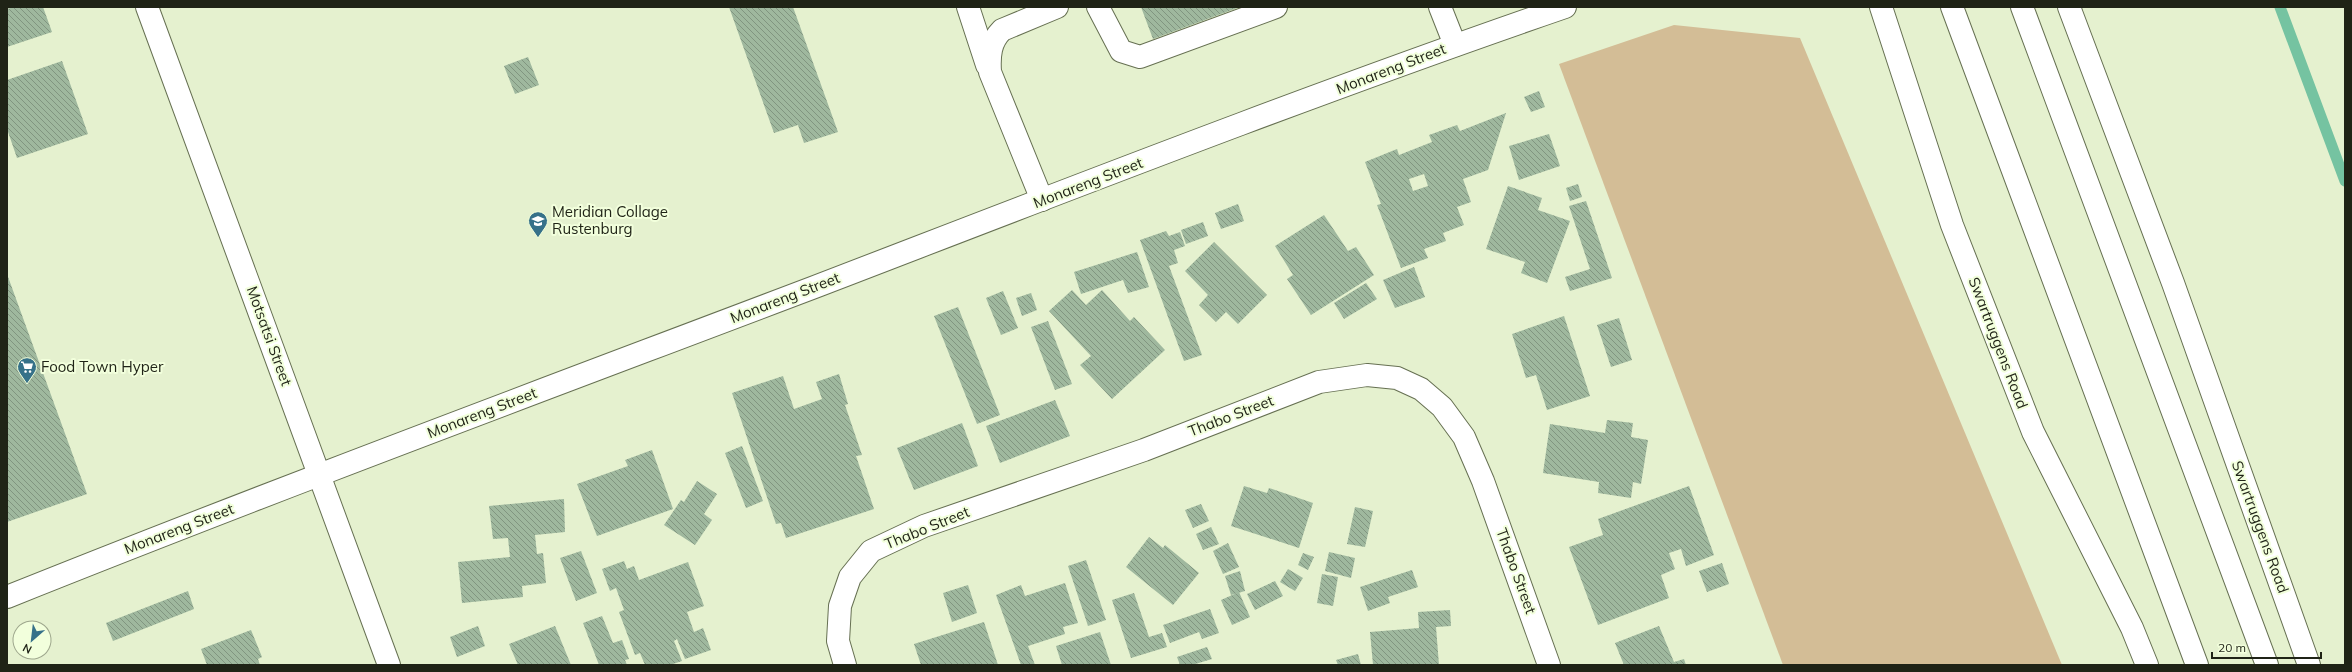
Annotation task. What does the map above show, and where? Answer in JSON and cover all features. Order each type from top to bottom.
[{"type":"street","name":"Motsatsi Street","points":[[147,7],[389,665]]},
{"type":"street","points":[[968,7],[990,72],[1042,200]]},
{"type":"street","points":[[990,72],[990,48],[996,36],[1002,30],[1057,7]]},
{"type":"street","points":[[1098,7],[1121,51],[1140,57],[1276,7]]},
{"type":"street","points":[[1440,7],[1455,45]]},
{"type":"street","name":"Monareng Street","points":[[7,597],[320,475],[1042,200],[1455,45],[1566,7]]},
{"type":"street","points":[[1868,7],[1894,43]]},
{"type":"street","name":"Swartruggens Road","points":[[1881,7],[1894,43],[1952,225],[2033,432],[2132,628],[2147,665]]},
{"type":"street","points":[[1952,7],[2197,665]]},
{"type":"street","points":[[2022,7],[2267,665]]},
{"type":"street","name":"Swartruggens Road","points":[[2069,7],[2173,283],[2309,665]]},
{"type":"street","name":"Thabo Street","points":[[845,665],[838,641],[840,606],[850,577],[871,551],[924,526],[1144,450],[1319,382],[1367,375],[1397,378],[1422,390],[1442,407],[1464,437],[1484,481],[1550,665]]},
{"type":"shaded area","points":[[1674,25],[1800,38],[2062,665],[1783,665],[1559,64]]},
{"type":"building","points":[[13,7],[43,7],[52,32],[7,47],[7,9]]},
{"type":"building","points":[[729,7],[793,7],[838,132],[804,143],[798,125],[774,133]]},
{"type":"building","points":[[1141,7],[1240,7],[1153,39]]},
{"type":"building","points":[[528,57],[539,85],[515,94],[504,66]]},
{"type":"building","points":[[62,61],[88,134],[17,158],[7,129],[7,80]]},
{"type":"building","points":[[1539,91],[1545,107],[1531,112],[1524,97]]},
{"type":"building","points":[[1506,113],[1488,170],[1463,179],[1471,202],[1457,207],[1464,225],[1443,233],[1446,241],[1424,249],[1428,258],[1401,268],[1377,205],[1381,204],[1365,162],[1397,149],[1399,155],[1432,142],[1429,135],[1457,125],[1460,131]],"holes":[[[1424,174],[1428,186],[1413,191],[1409,179]]]},
{"type":"building","points":[[1549,134],[1560,166],[1519,180],[1509,146]]},
{"type":"building","points":[[1578,184],[1582,197],[1570,201],[1566,188]]},
{"type":"building","points":[[1508,186],[1542,198],[1538,210],[1570,221],[1547,283],[1521,273],[1525,262],[1486,249]]},
{"type":"building","points":[[1586,201],[1612,278],[1570,291],[1565,277],[1590,269],[1569,206]]},
{"type":"building","points":[[1238,204],[1244,221],[1221,229],[1215,213]]},
{"type":"building","points":[[1324,215],[1348,251],[1356,247],[1374,275],[1311,315],[1287,279],[1293,275],[1275,246]]},
{"type":"building","points":[[1203,222],[1208,236],[1186,244],[1181,230]]},
{"type":"building","points":[[1166,231],[1169,236],[1180,232],[1185,246],[1174,250],[1178,263],[1169,266],[1202,355],[1184,361],[1140,240]]},
{"type":"building","points":[[1214,242],[1267,295],[1238,324],[1226,312],[1216,322],[1199,305],[1208,295],[1185,271]]},
{"type":"building","points":[[1137,252],[1149,287],[1128,293],[1123,280],[1081,294],[1074,272]]},
{"type":"building","points":[[1414,267],[1425,297],[1395,308],[1383,280]]},
{"type":"building","name":"Food Town Hyper","points":[[7,274],[87,494],[7,522]]},
{"type":"building","points":[[1366,283],[1377,299],[1344,319],[1334,303]]},
{"type":"building","points":[[1072,290],[1086,305],[1102,290],[1130,321],[1134,317],[1165,350],[1112,399],[1080,365],[1091,356],[1049,311]]},
{"type":"building","points":[[1003,291],[1018,328],[1001,335],[986,298]]},
{"type":"building","points":[[1031,293],[1037,310],[1022,316],[1016,298]]},
{"type":"building","points":[[958,307],[1000,415],[977,424],[934,316]]},
{"type":"building","points":[[1564,316],[1590,396],[1547,410],[1536,375],[1526,378],[1512,334]]},
{"type":"building","points":[[1619,318],[1632,360],[1611,367],[1597,325]]},
{"type":"building","points":[[1048,321],[1072,384],[1055,390],[1031,327]]},
{"type":"building","points":[[839,374],[848,404],[845,405],[862,455],[856,456],[874,509],[786,538],[781,523],[776,524],[732,393],[783,376],[794,409],[822,399],[816,382]]},
{"type":"building","points":[[1055,400],[1070,436],[1000,463],[986,426]]},
{"type":"building","points":[[1607,420],[1633,423],[1631,437],[1648,440],[1641,484],[1633,482],[1631,498],[1598,493],[1599,482],[1543,473],[1550,424],[1605,433]]},
{"type":"building","points":[[962,423],[978,466],[914,490],[897,448]]},
{"type":"building","points":[[742,446],[763,501],[746,508],[725,453]]},
{"type":"building","points":[[652,450],[673,509],[597,536],[577,484],[628,466],[625,460]]},
{"type":"building","points":[[697,481],[717,494],[704,514],[712,520],[695,545],[664,525],[681,500],[684,502]]},
{"type":"building","points":[[1244,486],[1267,493],[1269,488],[1313,503],[1299,548],[1231,526]]},
{"type":"building","points":[[1689,486],[1714,555],[1686,566],[1681,549],[1669,553],[1675,569],[1661,575],[1669,598],[1598,625],[1569,547],[1603,535],[1598,519]]},
{"type":"building","points":[[564,499],[565,532],[535,535],[537,554],[543,553],[546,583],[522,586],[523,597],[462,603],[458,562],[510,557],[508,538],[493,539],[489,506]]},
{"type":"building","points":[[1201,504],[1209,521],[1193,528],[1185,510]]},
{"type":"building","points":[[1355,507],[1373,511],[1365,547],[1347,544]]},
{"type":"building","points":[[1211,527],[1219,544],[1203,550],[1196,534]]},
{"type":"building","points":[[1149,537],[1163,548],[1165,545],[1199,573],[1173,605],[1126,567]]},
{"type":"building","points":[[1228,543],[1239,567],[1223,574],[1213,551]]},
{"type":"building","points":[[581,551],[597,593],[576,601],[560,558]]},
{"type":"building","points":[[1329,552],[1355,558],[1351,578],[1325,571]]},
{"type":"building","points":[[1303,553],[1314,557],[1308,570],[1298,565]]},
{"type":"building","points":[[1086,560],[1106,620],[1088,626],[1068,566]]},
{"type":"building","points":[[624,561],[627,569],[634,566],[639,580],[688,562],[704,606],[687,612],[694,632],[703,628],[711,650],[685,659],[677,639],[674,641],[682,661],[670,665],[645,665],[640,653],[635,655],[619,612],[624,610],[616,588],[610,591],[602,569]]},
{"type":"building","points":[[1722,563],[1729,584],[1707,592],[1699,571]]},
{"type":"building","points":[[1288,569],[1303,578],[1295,591],[1280,582]]},
{"type":"building","points":[[1412,570],[1418,587],[1388,597],[1390,603],[1368,611],[1360,587]]},
{"type":"building","points":[[1240,571],[1245,591],[1231,595],[1225,576]]},
{"type":"building","points":[[1322,574],[1338,577],[1333,606],[1317,603]]},
{"type":"building","points":[[1275,581],[1283,596],[1255,610],[1247,594]]},
{"type":"building","points":[[1065,583],[1078,623],[1063,627],[1065,634],[1028,646],[1035,665],[1021,665],[996,595],[1021,585],[1025,596]]},
{"type":"building","points":[[968,585],[977,613],[952,622],[943,593]]},
{"type":"building","points":[[188,591],[194,609],[113,641],[106,623]]},
{"type":"building","points":[[1239,592],[1250,617],[1232,625],[1221,600]]},
{"type":"building","points":[[1134,593],[1149,637],[1162,633],[1167,647],[1131,658],[1112,600]]},
{"type":"building","points":[[1210,609],[1219,633],[1202,639],[1199,632],[1170,643],[1163,625]]},
{"type":"building","points":[[1450,610],[1451,626],[1436,627],[1439,665],[1373,665],[1370,632],[1419,628],[1418,612]]},
{"type":"building","points":[[602,616],[613,643],[622,640],[629,659],[625,660],[627,665],[599,665],[583,623]]},
{"type":"building","points":[[984,622],[998,665],[921,665],[914,644]]},
{"type":"building","points":[[478,626],[485,646],[457,657],[450,637]]},
{"type":"building","points":[[555,626],[571,665],[518,665],[509,644]]},
{"type":"building","points":[[1659,626],[1674,662],[1684,659],[1686,665],[1624,665],[1615,643]]},
{"type":"building","points":[[251,630],[262,657],[258,659],[260,665],[207,665],[201,649]]},
{"type":"building","points":[[1100,632],[1111,665],[1062,665],[1056,646]]},
{"type":"building","points":[[1207,647],[1212,659],[1192,665],[1180,665],[1177,657]]},
{"type":"building","points":[[1358,654],[1361,665],[1338,665],[1336,660]]},
{"type":"waterway","points":[[2280,7],[2345,181]]},
{"type":"place","name":"Meridian Collage Rustenburg","points":[[538,238]]},
{"type":"place","name":"Food Town Hyper","points":[[27,384]]}]
